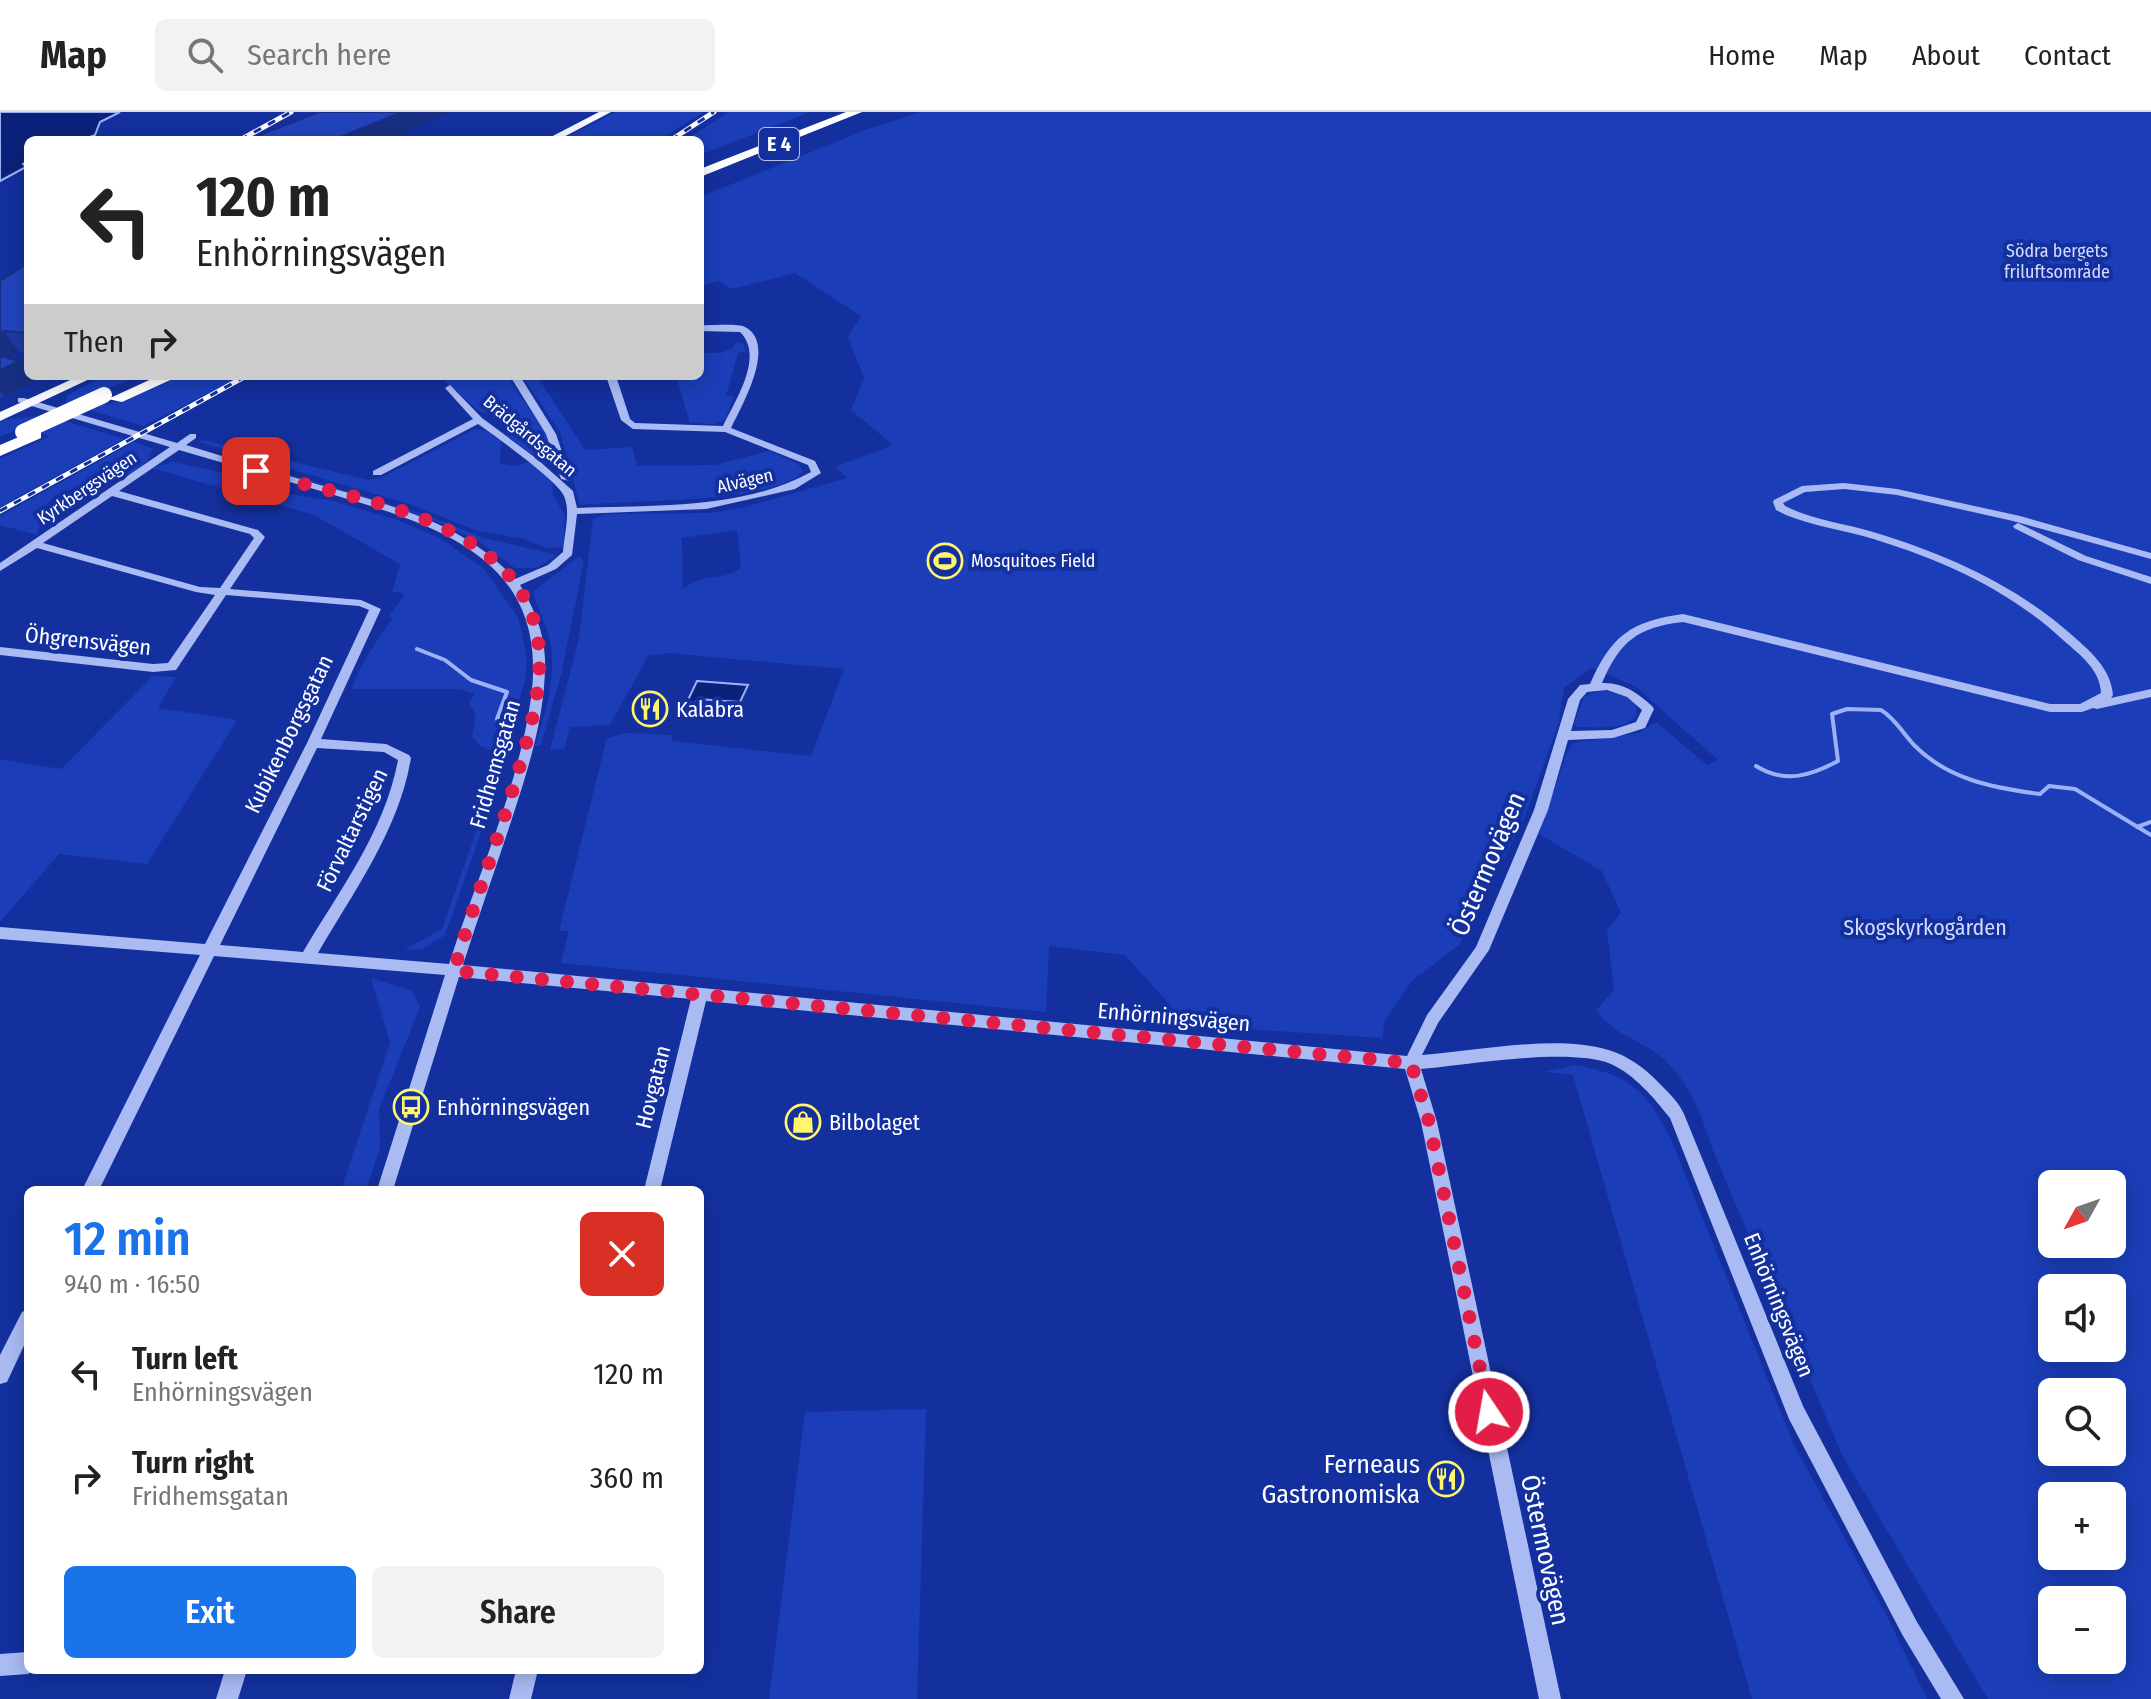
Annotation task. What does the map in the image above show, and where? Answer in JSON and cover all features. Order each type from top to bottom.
[{"type":"highway","name":"E 4","points":[[704,165],[840,112]]},
{"type":"highway","name":"E 4","points":[[704,171],[856,112]]},
{"type":"highway","points":[[0,451],[142,380]]},
{"type":"highway","points":[[110,397],[159,380]]},
{"type":"highway","points":[[0,442],[29,434]]},
{"type":"main road","points":[[558,136],[606,112]]},
{"type":"main road","points":[[0,417],[66,380]]},
{"type":"main road","points":[[0,410],[80,380]]},
{"type":"street","points":[[704,328],[742,329],[750,337],[754,352],[750,375],[726,429]]},
{"type":"street","points":[[517,380],[551,434],[566,479]]},
{"type":"street","name":"Alvägen","points":[[572,511],[706,506],[791,487],[807,481],[817,471],[812,463],[726,429],[633,426],[626,420],[612,380]]},
{"type":"street","name":"Brädgårdsgatan","points":[[450,388],[479,420],[534,461],[569,493],[571,540],[566,556],[552,567],[515,583]]},
{"type":"street","name":"Fridhemsgatan","points":[[26,402],[395,510],[469,542],[515,583],[534,625],[540,655],[539,695],[492,859],[386,1186]]},
{"type":"street","points":[[377,473],[479,420]]},
{"type":"street","name":"Kyrkbergsvägen","points":[[0,568],[193,436]]},
{"type":"street","points":[[2093,705],[2107,695],[2104,677],[2080,649],[2033,605],[1980,576],[1876,537],[1796,515],[1780,508],[1778,502],[1783,496],[1802,489],[1860,487],[1908,492],[2151,556]]},
{"type":"street","points":[[110,492],[259,534],[224,592]]},
{"type":"street","points":[[2004,518],[2057,548],[2151,581]]},
{"type":"street","name":"Kubikenborgsgatan","points":[[35,544],[174,586],[361,603],[375,609],[313,743],[92,1186]]},
{"type":"street","name":"Öhgrensvägen","points":[[0,651],[172,667],[224,592]]},
{"type":"street","name":"Östermovägen","points":[[1550,1699],[1429,1122],[1411,1063],[1432,1019],[1482,950],[1541,810],[1574,699],[1584,688],[1595,685],[1615,646],[1631,631],[1645,624],[1683,618],[2050,708],[2093,705],[2151,693]]},
{"type":"street","points":[[1563,736],[1613,734],[1641,725],[1646,718],[1648,709],[1631,694],[1595,685]]},
{"type":"street","name":"Förvaltarstigen","points":[[307,958],[384,820],[404,775],[405,758],[386,748],[313,743]]},
{"type":"street","name":"Enhörningsvägen","points":[[0,933],[454,971],[1411,1063],[1560,1051],[1611,1057],[1654,1086],[1676,1114],[1796,1412],[1826,1474],[1953,1699]]},
{"type":"street","name":"Hovgatan","points":[[653,1186],[700,995]]},
{"type":"street","points":[[0,1375],[24,1326]]},
{"type":"street","points":[[0,1665],[24,1663]]},
{"type":"street","points":[[227,1699],[235,1674]]},
{"type":"street","points":[[520,1699],[526,1674]]},
{"type":"green space","points":[[616,112],[703,112],[666,136],[569,136]]},
{"type":"green space","points":[[729,112],[810,112],[704,153],[704,136],[691,136]]},
{"type":"green space","points":[[921,112],[2151,112],[2151,1699],[1988,1699],[1843,1457],[1687,1087],[1661,1057],[1619,1032],[1596,1010],[1614,990],[1607,930],[1621,913],[1602,871],[1539,834],[1566,755],[1573,743],[1639,733],[1656,722],[1707,765],[1718,760],[1635,686],[1591,668],[1564,688],[1558,725],[1524,819],[1459,945],[1412,981],[1385,1020],[1382,1038],[1188,1025],[1125,955],[1049,946],[1046,1012],[561,963],[569,931],[559,931],[607,738],[627,733],[673,735],[671,741],[811,756],[844,669],[667,653],[648,656],[610,725],[570,727],[564,749],[550,750],[579,638],[593,519],[606,514],[712,513],[749,506],[847,478],[835,467],[893,445],[851,410],[864,378],[848,337],[861,316],[795,273],[732,289],[719,281],[704,285],[704,195],[868,129]],"holes":[[[737,530],[741,567],[727,575],[699,580],[683,589],[682,538]]]},
{"type":"green space","points":[[736,342],[743,343],[746,352],[738,353],[726,396],[734,396],[725,420],[715,424],[690,423],[677,380],[704,380],[704,353],[720,353],[733,348]]},
{"type":"green space","points":[[97,380],[128,380],[87,397],[108,405],[167,380],[234,380],[143,426],[66,403],[67,395]]},
{"type":"green space","points":[[444,380],[510,380],[547,435],[552,463],[544,464],[506,435],[511,421],[479,411]]},
{"type":"green space","points":[[525,380],[540,380],[585,450],[632,447],[637,466],[715,465],[769,451],[798,464],[803,471],[788,482],[733,495],[580,505],[560,432]]},
{"type":"green space","points":[[45,415],[124,439],[0,507],[0,459],[50,436],[22,427],[0,437],[0,420]]},
{"type":"green space","points":[[475,429],[487,431],[501,442],[500,463],[514,466],[530,462],[552,481],[553,496],[565,515],[563,547],[547,548],[524,539],[478,531],[409,504],[199,442],[203,440],[368,480],[383,477]]},
{"type":"green space","points":[[134,442],[153,449],[145,463],[133,473],[71,489],[57,496],[44,509],[37,535],[0,525],[0,516]]},
{"type":"green space","points":[[173,462],[238,476],[263,490],[333,501],[397,520],[438,537],[483,568],[518,617],[527,658],[525,681],[504,747],[494,751],[480,746],[472,736],[476,716],[469,702],[475,694],[460,689],[352,689],[365,660],[392,619],[389,615],[404,597],[402,593],[392,592],[400,564],[314,515],[152,468]]},
{"type":"green space","points":[[249,462],[429,516],[484,538],[557,555],[537,568],[515,568],[478,541],[429,518]]},
{"type":"green space","points":[[579,556],[584,562],[561,675],[541,745],[535,746],[550,690],[552,662],[548,633],[534,591]]},
{"type":"green space","points":[[153,676],[176,677],[158,708],[237,720],[147,864],[59,854],[0,922],[0,759],[61,769]]},
{"type":"green space","points":[[1603,690],[1626,697],[1636,705],[1637,716],[1617,726],[1577,727],[1574,724],[1584,697]]},
{"type":"green space","points":[[496,756],[505,757],[506,761],[445,935],[422,949],[404,950],[442,929],[500,763]]},
{"type":"green space","points":[[371,978],[412,991],[420,1007],[379,1109],[380,1148],[367,1186],[342,1186],[390,1042]]},
{"type":"green space","points":[[1575,1065],[1610,1074],[1634,1087],[1662,1122],[1794,1445],[1887,1616],[1927,1699],[1752,1699],[1573,1075],[1545,1072]]},
{"type":"green space","points":[[926,1409],[917,1699],[769,1699],[805,1412]]},
{"type":"shaded area","points":[[0,112],[120,112],[100,122],[92,136],[24,136],[24,168],[0,181]]},
{"type":"shaded area","points":[[697,681],[748,685],[740,702],[698,699],[695,703],[687,702]]},
{"type":"building","points":[[319,112],[402,112],[343,136],[257,136]]},
{"type":"building","points":[[24,266],[24,333],[4,331],[0,334],[0,281]]},
{"type":"building","points":[[0,356],[19,361],[0,370]]},
{"type":"waterway","points":[[417,649],[445,660],[471,680],[507,692],[497,719],[509,725]]},
{"type":"waterway","points":[[1756,766],[1787,776],[1807,774],[1828,766],[1838,761],[1832,714],[1847,709],[1881,710],[1928,758],[1957,775],[2006,789],[2040,794],[2049,786],[2075,789],[2137,827]]},
{"type":"waterway","points":[[2137,827],[2151,822]]},
{"type":"waterway","points":[[2137,827],[2151,835]]},
{"type":"railway","points":[[247,136],[291,112]]},
{"type":"railway","points":[[677,136],[714,112]]},
{"type":"railway","points":[[0,511],[239,380]]},
{"type":"place","name":"Mosquitoes Field","points":[[945,561]]},
{"type":"place","name":"Kalabra","points":[[650,709]]},
{"type":"place","name":"Enhörningsvägen","points":[[411,1107]]},
{"type":"place","name":"Bilbolaget","points":[[803,1122]]},
{"type":"place","name":"Ferneaus Gastronomiska","points":[[1446,1479]]},
{"type":"route","points":[[256,471],[395,510],[469,542],[515,583],[534,625],[540,655],[537,707],[492,859],[454,971],[1411,1063],[1429,1122],[1489,1412]]},
{"type":"park label","name":"Södra bergets friluftsområde","points":[[2057,261]]},
{"type":"park label","name":"Skogskyrkogården","points":[[1925,927]]}]
